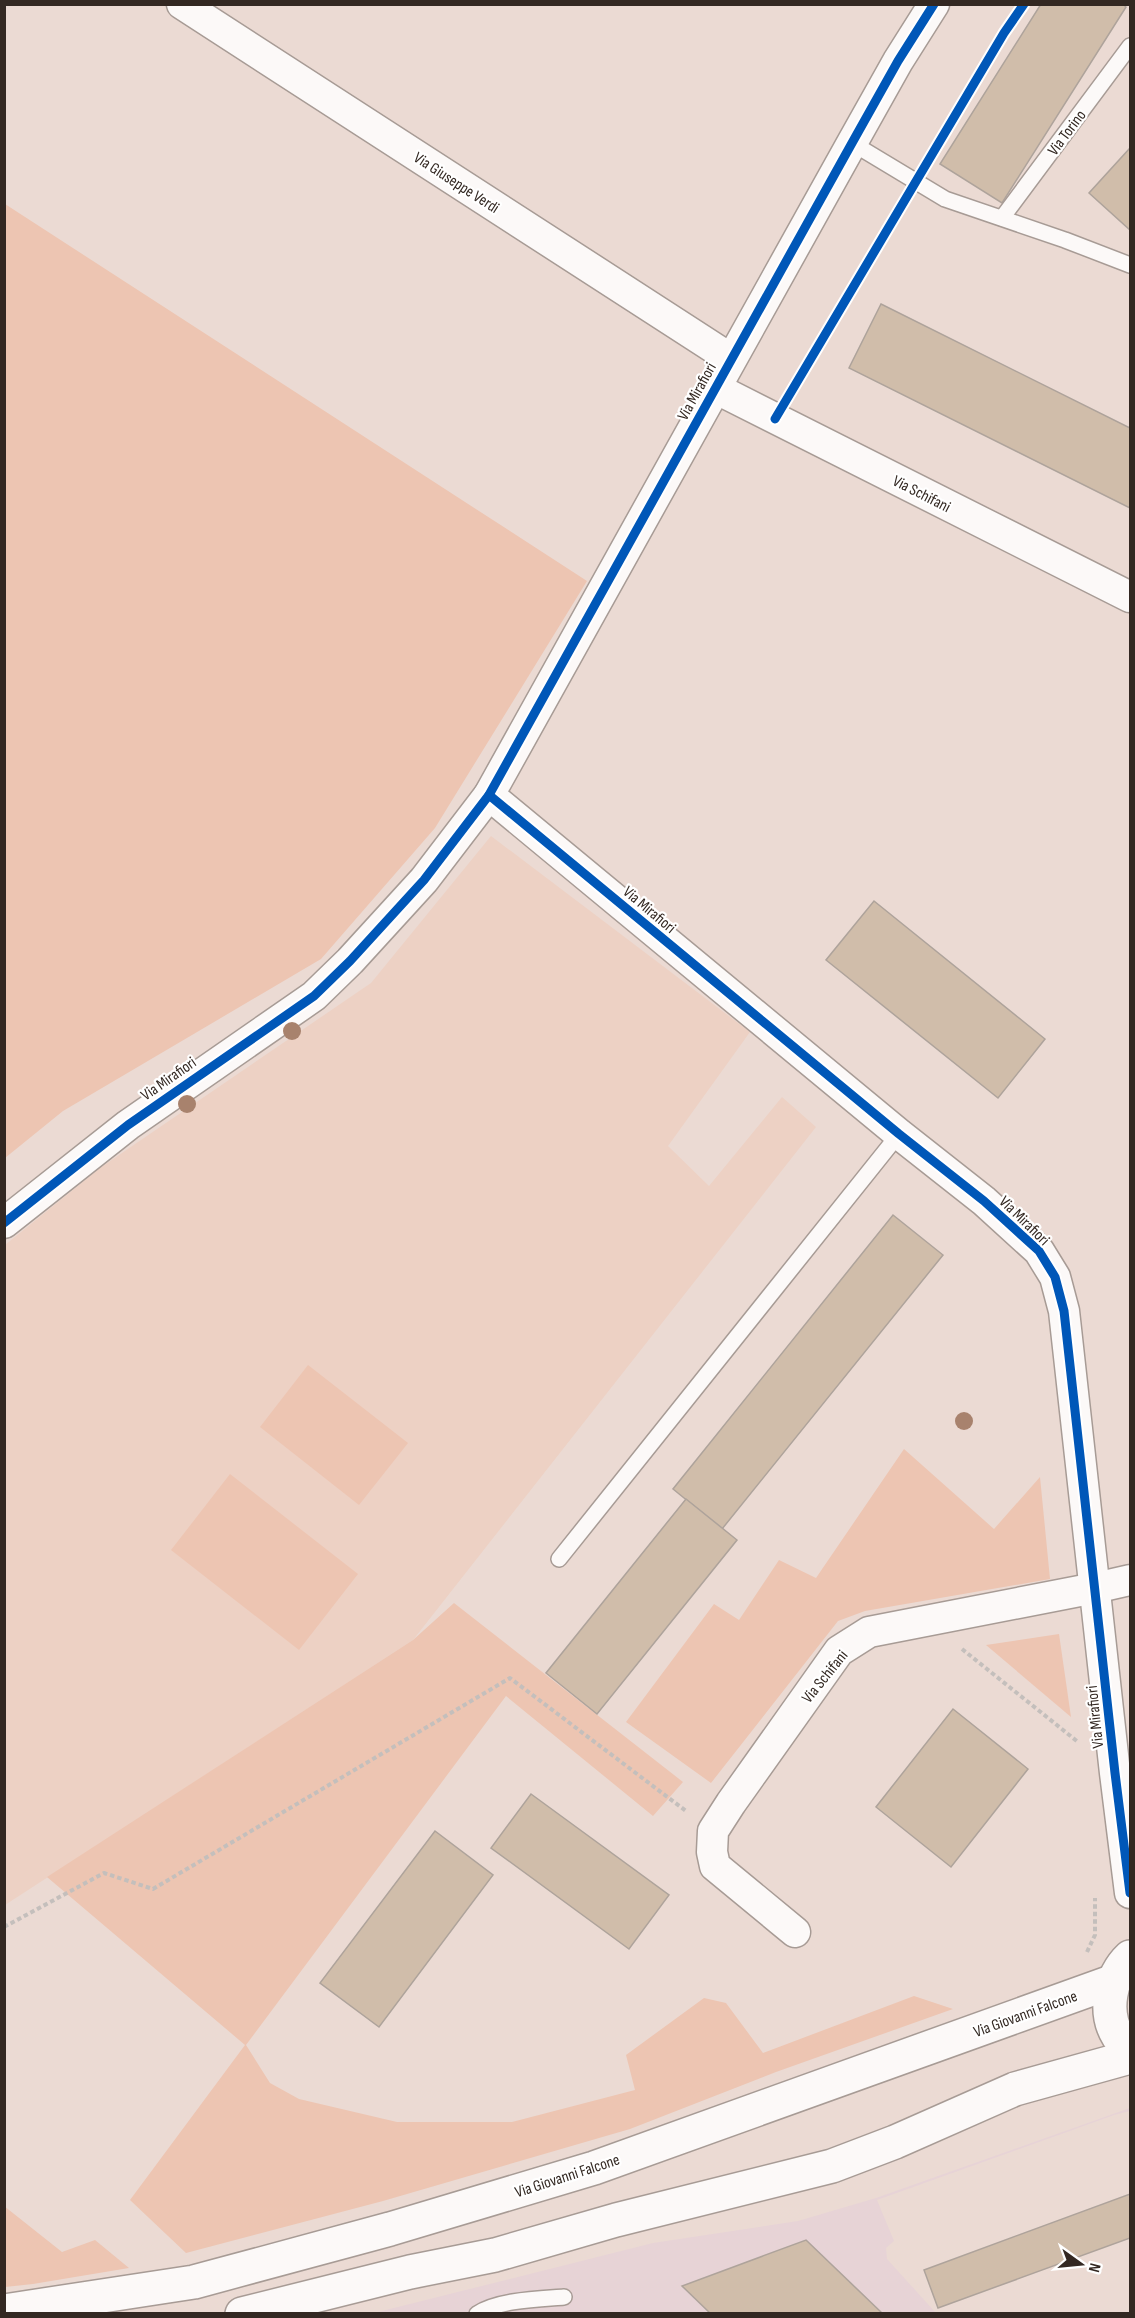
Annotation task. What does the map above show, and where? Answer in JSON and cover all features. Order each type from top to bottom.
[{"type":"street","name":"Via Giuseppe Verdi","points":[[182,4],[731,359]]},
{"type":"street","name":"Via Mirafiori","points":[[4,1223],[128,1125],[314,996],[350,961],[424,880],[489,795],[898,61],[934,4]]},
{"type":"street","name":"Via Schifani","points":[[715,388],[1131,597]]},
{"type":"street","name":"Via Mirafiori","points":[[489,795],[899,1134],[984,1201],[1039,1251],[1055,1277],[1064,1311],[1131,1893]]},
{"type":"street","name":"Via Schifani","points":[[712,1831],[839,1651],[869,1632],[929,1622],[1131,1580]]},
{"type":"street","points":[[712,1831],[712,1852],[716,1866],[795,1932]]},
{"type":"street","name":"Via Giovanni Falcone","points":[[1122,1969],[1109,2008],[1117,2035],[1131,2051]]},
{"type":"street","name":"Via Giovanni Falcone","points":[[4,2311],[194,2282],[390,2229],[594,2168],[1122,1969]]},
{"type":"street","points":[[242,2313],[410,2272],[495,2255],[616,2220],[832,2166],[895,2142],[1015,2089],[1131,2057]]},
{"type":"lane","name":"Via Torino","points":[[1002,218],[1130,46]]},
{"type":"lane","points":[[852,143],[945,199],[1131,265]]},
{"type":"lane","points":[[559,1559],[899,1134]]},
{"type":"lane","points":[[477,2313],[524,2301],[564,2297]]},
{"type":"path","points":[[929,1622],[1085,1748],[1083,1736]]},
{"type":"path","points":[[4,1927],[104,1873],[153,1889],[510,1678],[712,1831]]},
{"type":"path","points":[[1084,1959],[1095,1935],[1095,1890]]},
{"type":"shaded area","points":[[5,204],[587,581],[435,828],[321,959],[63,1111],[5,1158]]},
{"type":"shaded area","points":[[491,836],[750,1032],[668,1146],[709,1186],[782,1097],[816,1127],[413,1640],[5,1905],[5,1245],[100,1168],[371,983]]},
{"type":"shaded area","points":[[308,1365],[408,1443],[359,1505],[260,1427]]},
{"type":"shaded area","points":[[904,1449],[994,1529],[1040,1477],[1050,1579],[865,1611],[838,1621],[711,1783],[626,1722],[714,1604],[739,1620],[779,1560],[816,1578]]},
{"type":"shaded area","points":[[230,1474],[358,1574],[299,1650],[171,1550]]},
{"type":"shaded area","points":[[454,1603],[683,1782],[653,1816],[506,1696],[246,2045],[270,2083],[299,2099],[397,2122],[512,2122],[635,2090],[626,2055],[704,1998],[726,2003],[763,2053],[914,1996],[953,2009],[776,2072],[630,2129],[383,2201],[186,2253],[130,2200],[245,2045],[47,1877],[413,1640]]},
{"type":"shaded area","points":[[1059,1634],[1071,1717],[986,1645]]},
{"type":"shaded area","points":[[1130,2108],[1130,2111],[877,2200],[894,2241],[886,2248],[887,2259],[936,2313],[370,2314],[653,2243],[798,2221],[876,2198]]},
{"type":"shaded area","points":[[4,2206],[62,2252],[95,2240],[129,2268],[5,2287]]},
{"type":"building","points":[[1041,4],[1123,4],[1126,7],[1002,203],[940,164]]},
{"type":"building","points":[[1130,148],[1130,230],[1089,193]]},
{"type":"building","points":[[881,304],[1130,428],[1130,508],[849,368]]},
{"type":"building","points":[[874,901],[1045,1039],[998,1098],[826,960]]},
{"type":"building","points":[[893,1215],[943,1255],[722,1529],[673,1489]]},
{"type":"building","points":[[686,1499],[737,1540],[597,1714],[546,1673]]},
{"type":"building","points":[[953,1709],[1028,1769],[951,1867],[876,1807]]},
{"type":"building","points":[[531,1794],[669,1895],[629,1949],[491,1848]]},
{"type":"building","points":[[435,1831],[493,1875],[379,2027],[320,1983]]},
{"type":"building","points":[[1130,2194],[1130,2238],[938,2308],[924,2270]]},
{"type":"building","points":[[806,2240],[883,2314],[711,2314],[682,2286]]},
{"type":"cycle path","points":[[4,1223],[128,1125],[314,996],[350,961],[424,880],[489,795],[898,61],[934,4]]},
{"type":"cycle path","points":[[775,419],[1004,33],[1024,4]]},
{"type":"cycle path","points":[[489,795],[899,1134],[984,1201],[1039,1251],[1055,1277],[1064,1311],[1130,1893]]}]
